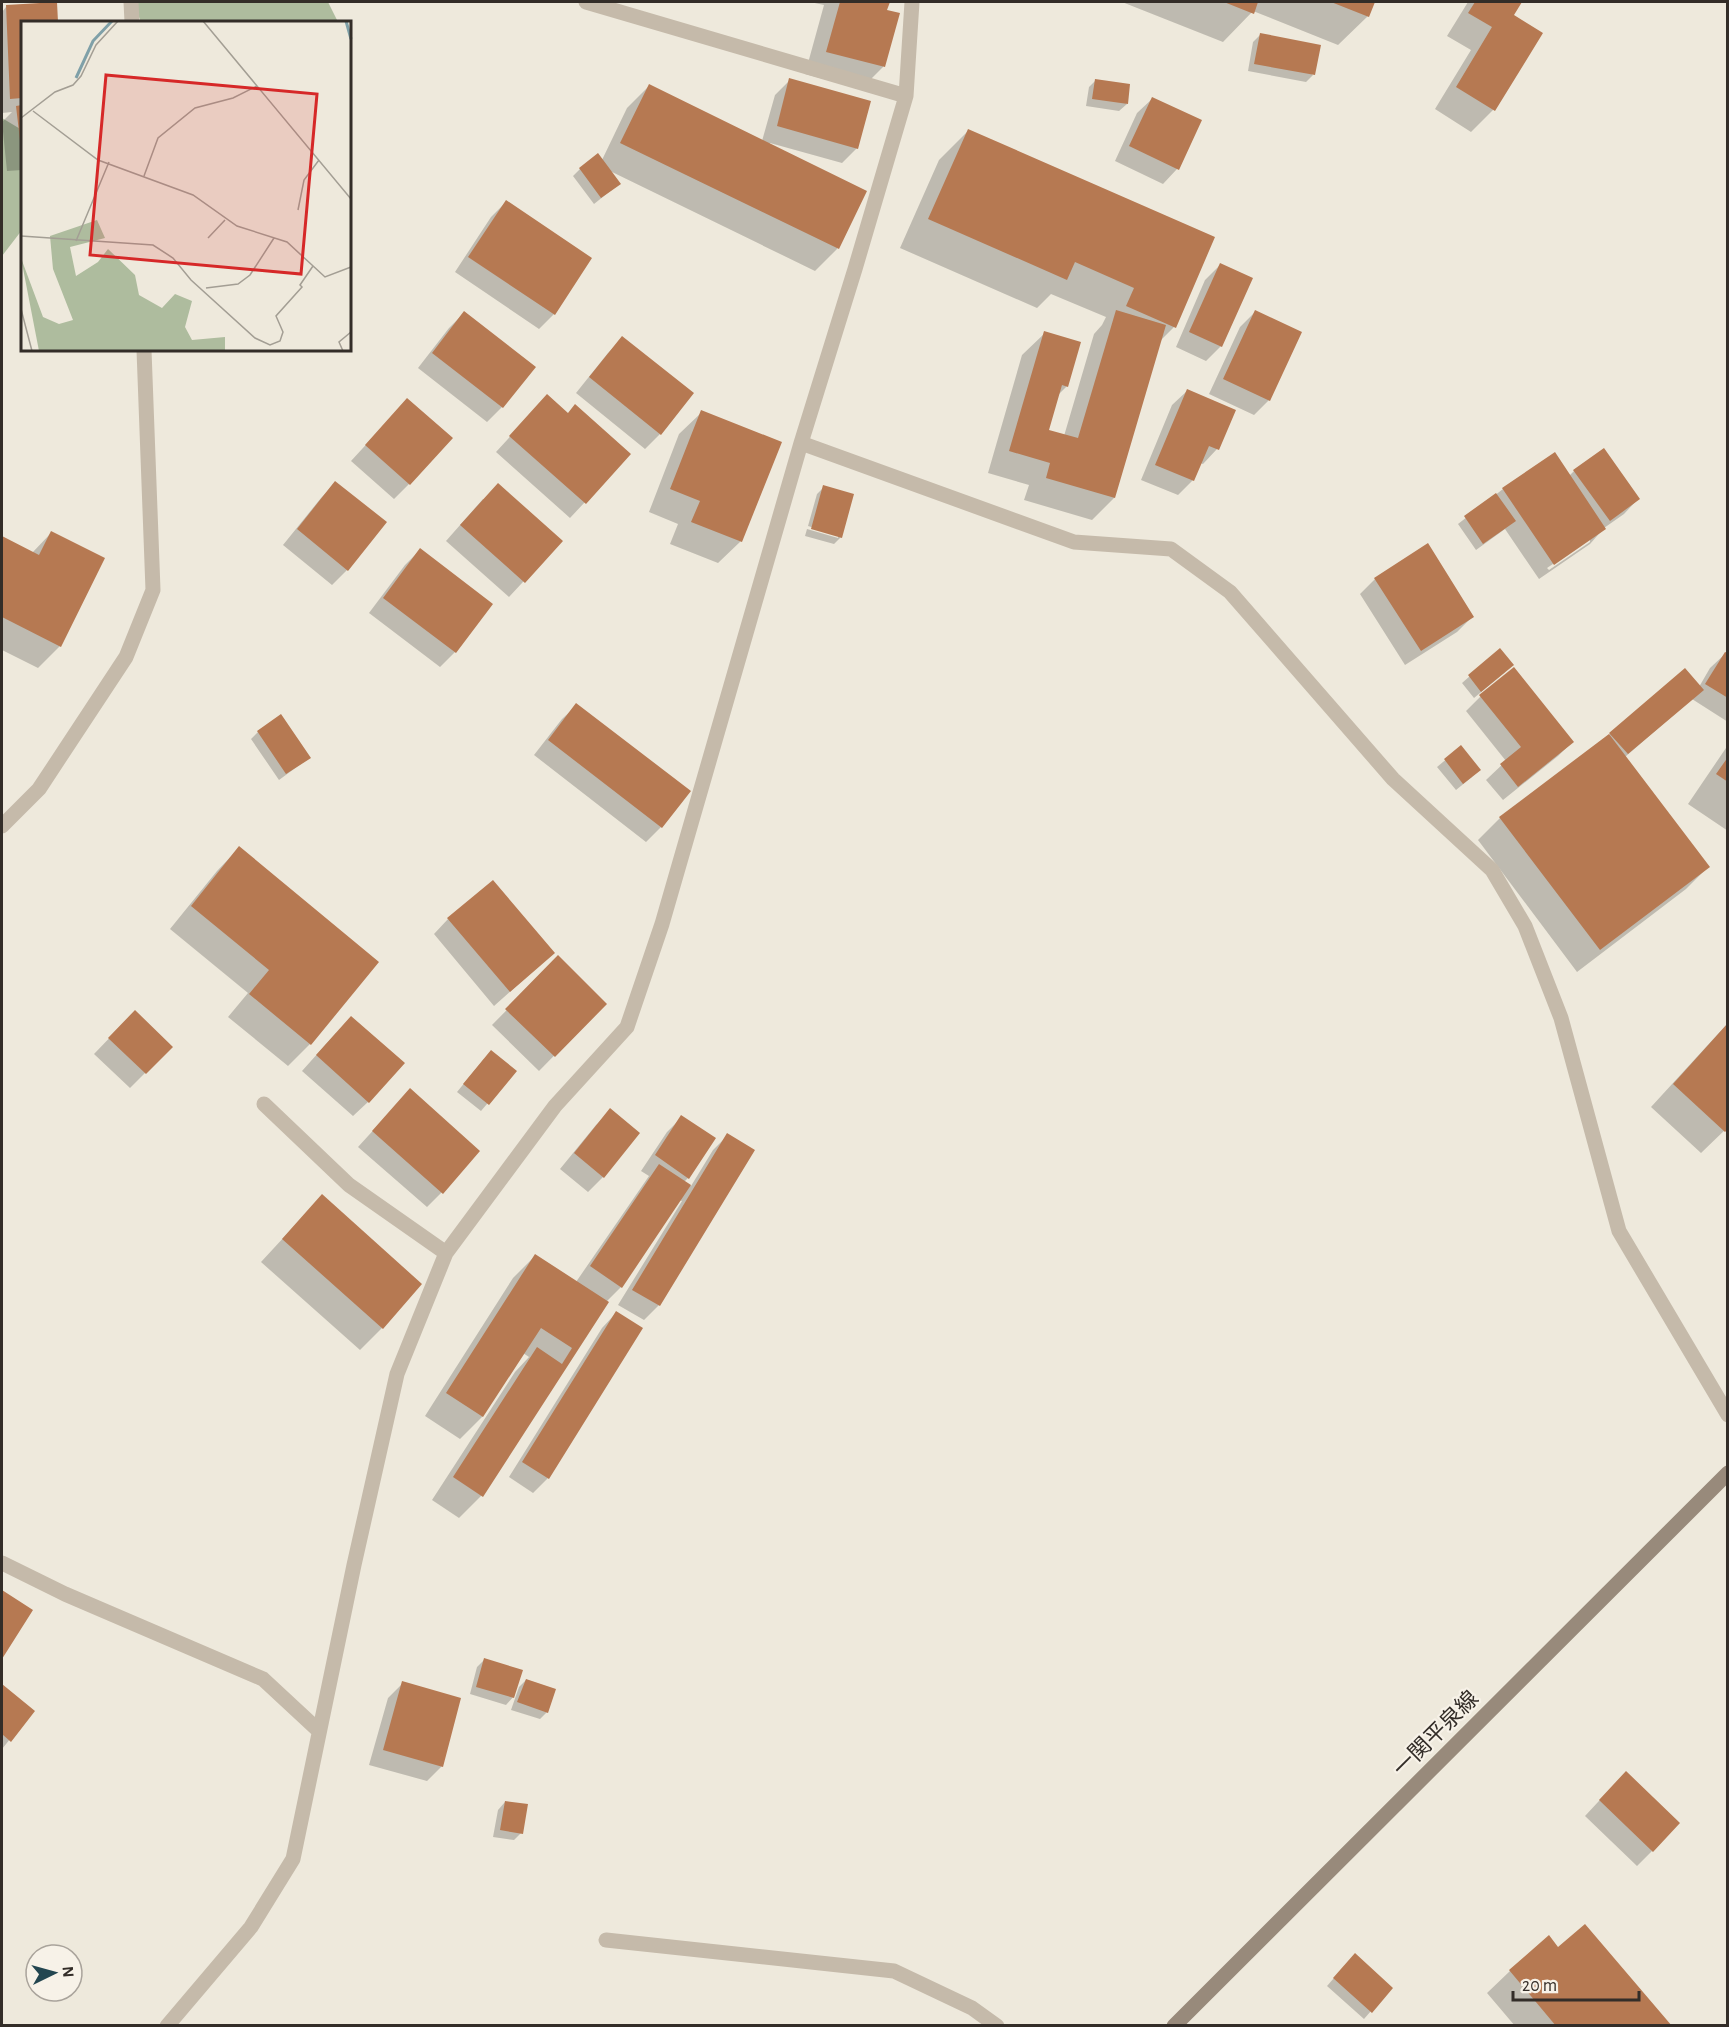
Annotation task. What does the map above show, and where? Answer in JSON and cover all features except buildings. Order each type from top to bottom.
[{"type":"main road","name":"一関平泉線","points":[[1174,2025],[1728,1473]]},
{"type":"street","points":[[131,2],[132,21]]},
{"type":"street","points":[[586,2],[906,96]]},
{"type":"street","points":[[167,2025],[251,1927],[292,1859],[397,1374],[446,1253],[555,1106],[627,1027],[662,924],[801,443],[906,96],[912,2]]},
{"type":"street","points":[[2,826],[39,789],[126,657],[153,590],[144,351]]},
{"type":"street","points":[[801,443],[1074,542],[1171,549],[1230,592],[1393,779],[1492,870],[1525,926],[1561,1018],[1619,1231],[1728,1415]]},
{"type":"street","points":[[264,1104],[349,1185],[446,1253]]},
{"type":"street","points":[[2,1563],[64,1594],[263,1679],[319,1731]]},
{"type":"street","points":[[606,1940],[894,1971],[972,2008],[996,2025]]},
{"type":"green space","points":[[133,2],[328,2],[338,21],[141,21]]},
{"type":"green space","points":[[2,118],[21,129],[21,231],[2,256]]}]
